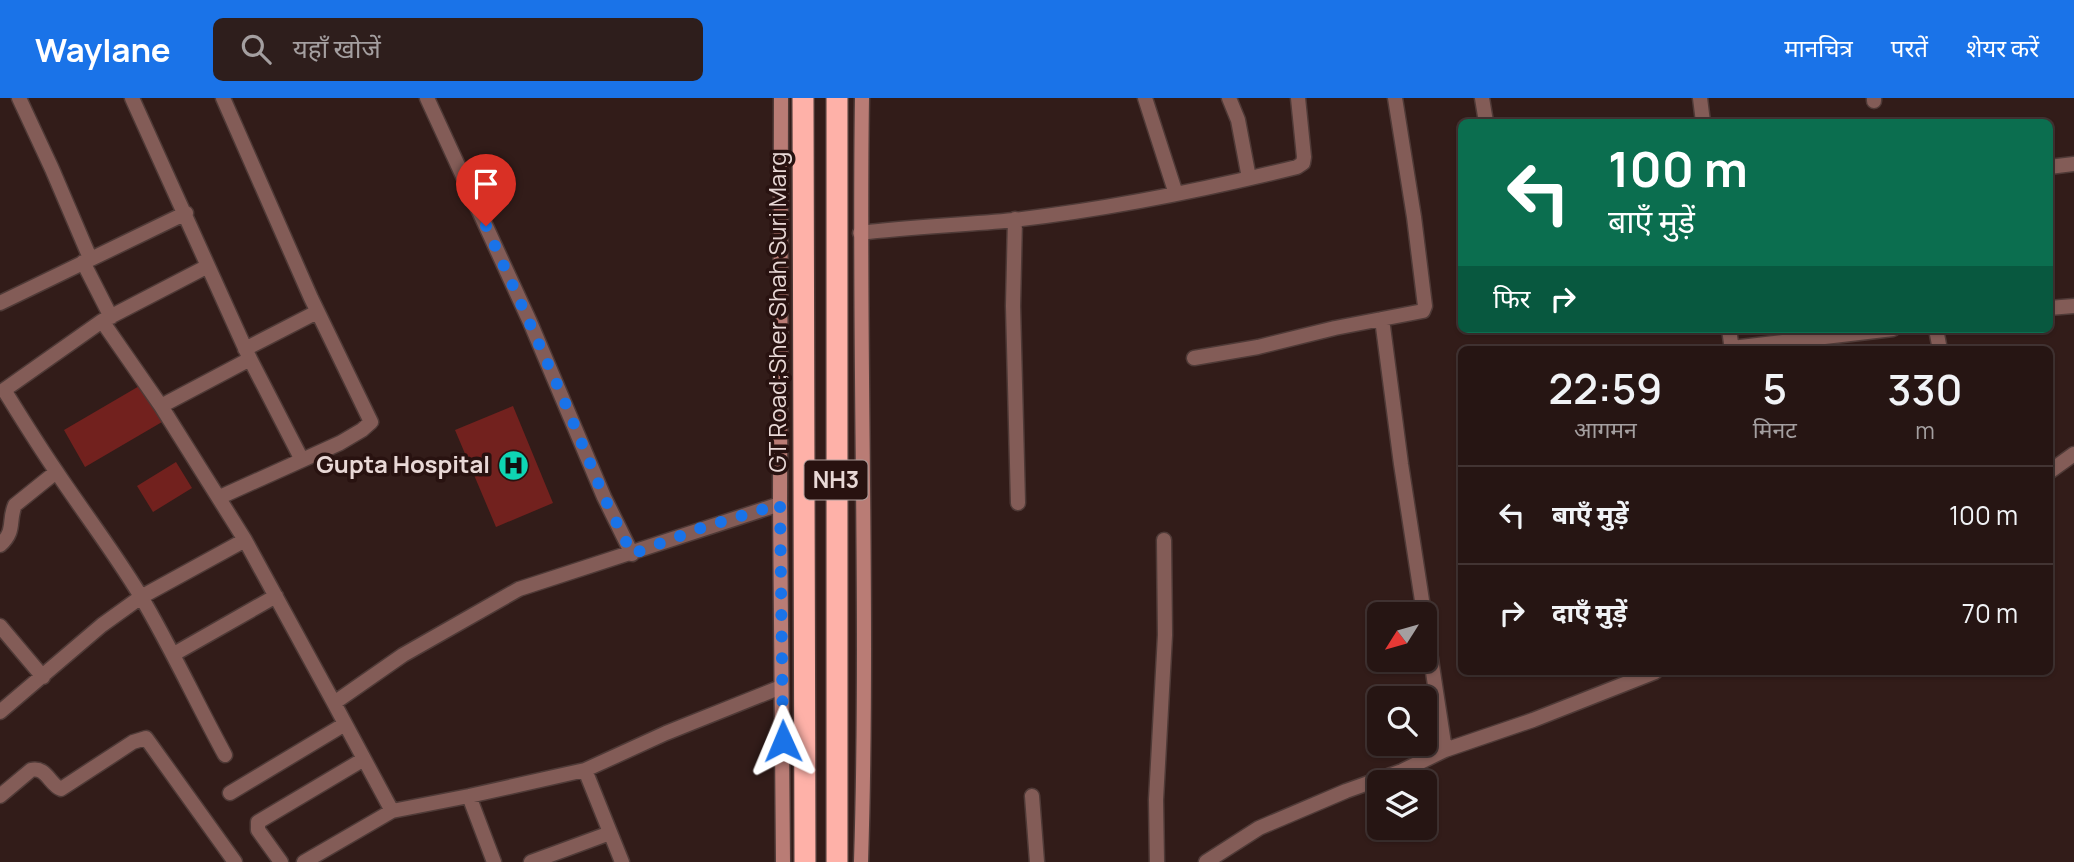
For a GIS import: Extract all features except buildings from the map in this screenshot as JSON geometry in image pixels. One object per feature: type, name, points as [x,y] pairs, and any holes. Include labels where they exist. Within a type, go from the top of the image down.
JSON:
[{"type":"highway","name":"GT Road;Sher Shah Suri Marg","points":[[803,98],[807,679],[805,862]]},
{"type":"highway","name":"NH3","points":[[837,98],[837,862]]},
{"type":"main road","points":[[781,98],[783,862]]},
{"type":"main road","points":[[860,862],[864,767],[860,233],[862,98]]},
{"type":"street","points":[[19,98],[52,169],[106,319],[245,540],[392,811]]},
{"type":"street","points":[[133,98],[247,354],[302,460]]},
{"type":"street","points":[[220,498],[340,443],[371,422],[317,312],[223,98]]},
{"type":"street","points":[[427,98],[530,322],[604,497],[632,554]]},
{"type":"street","points":[[1145,98],[1176,194]]},
{"type":"street","points":[[1229,98],[1238,120],[1249,178]]},
{"type":"street","points":[[860,233],[1015,219],[1176,194],[1303,163],[1298,98]]},
{"type":"street","points":[[1194,358],[1421,313],[1425,306],[1395,98]]},
{"type":"street","points":[[1482,98],[1486,119]]},
{"type":"street","points":[[1700,98],[1703,119]]},
{"type":"street","points":[[2053,167],[2074,164]]},
{"type":"street","points":[[0,303],[186,214]]},
{"type":"street","points":[[1015,219],[1013,306],[1018,503]]},
{"type":"street","points":[[208,266],[106,319],[2,388],[141,597],[174,653],[199,708],[225,755]]},
{"type":"street","points":[[2053,309],[2074,306]]},
{"type":"street","points":[[161,406],[317,312]]},
{"type":"street","points":[[1382,319],[1401,464],[1446,750]]},
{"type":"street","points":[[1756,346],[1861,333]]},
{"type":"street","points":[[2053,469],[2074,454]]},
{"type":"street","points":[[0,545],[11,531],[15,505],[57,472]]},
{"type":"street","points":[[334,703],[403,655],[519,589],[780,504]]},
{"type":"street","points":[[0,712],[102,625],[141,597],[245,540]]},
{"type":"street","points":[[1157,862],[1156,800],[1165,635],[1164,540]]},
{"type":"street","points":[[174,653],[275,596]]},
{"type":"street","points":[[0,626],[43,677]]},
{"type":"street","points":[[1206,862],[1259,828],[1346,791],[1402,771],[1446,750],[1533,720],[1629,677]]},
{"type":"street","points":[[304,862],[392,811],[585,770],[666,733],[781,687]]},
{"type":"street","points":[[230,793],[345,724]]},
{"type":"street","points":[[0,796],[34,769],[40,769],[61,789],[133,742],[146,738],[235,862]]},
{"type":"street","points":[[281,862],[258,830],[258,822],[363,758]]},
{"type":"street","points":[[585,770],[622,862]]},
{"type":"street","points":[[469,796],[495,862]]},
{"type":"street","points":[[1032,796],[1037,862]]},
{"type":"street","points":[[531,862],[610,833]]},
{"type":"place","name":"Gupta Hospital","points":[[513,465]]},
{"type":"route","points":[[486,226],[604,497],[632,554],[701,528],[780,504],[783,741]]}]
